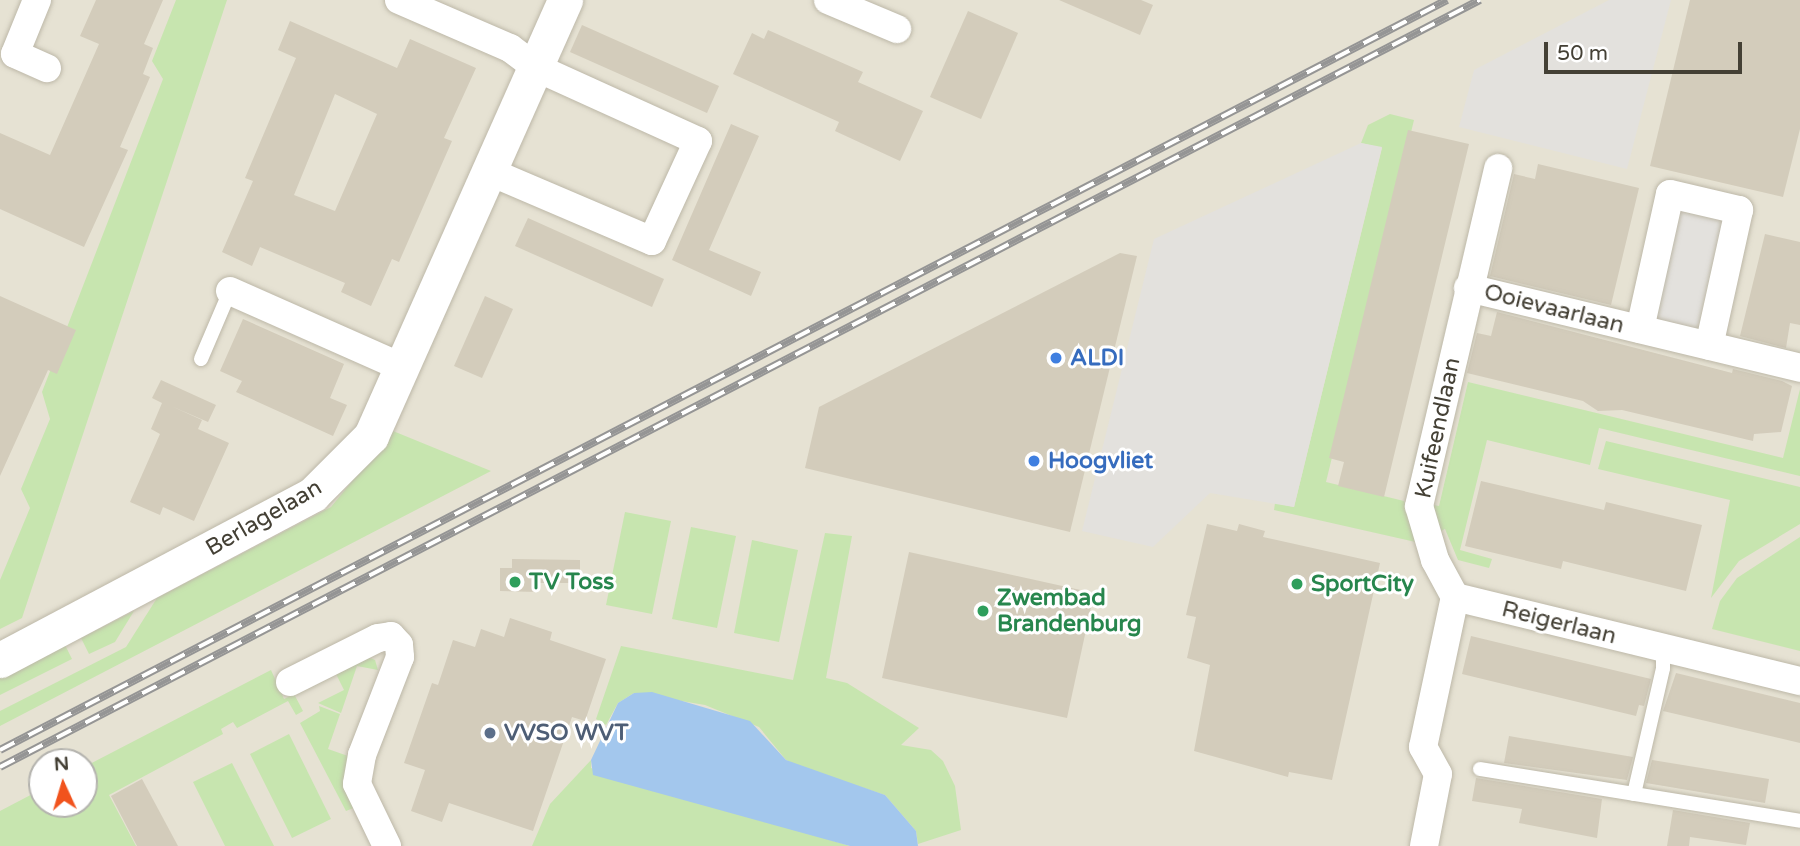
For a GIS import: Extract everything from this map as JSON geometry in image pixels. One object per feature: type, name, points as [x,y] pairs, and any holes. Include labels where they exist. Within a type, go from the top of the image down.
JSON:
[{"type":"street","points":[[37,0],[15,54],[47,68]]},
{"type":"street","points":[[399,0],[510,48],[535,67],[698,141],[652,241],[490,172]]},
{"type":"street","name":"Berlagelaan","points":[[0,660],[313,494],[371,436],[404,368],[565,0]]},
{"type":"street","points":[[828,0],[897,29]]},
{"type":"street","name":"Kuifeendlaan","points":[[1455,597],[1436,560],[1419,506],[1498,168]]},
{"type":"street","name":"Ooievaarlaan","points":[[1640,329],[1670,194],[1740,210],[1709,346]]},
{"type":"street","name":"Ooievaarlaan","points":[[1468,288],[1800,368]]},
{"type":"street","points":[[230,292],[404,368]]},
{"type":"street","points":[[1424,846],[1438,774],[1423,747],[1455,597]]},
{"type":"street","name":"Reigerlaan","points":[[1455,597],[1800,681]]},
{"type":"street","points":[[290,682],[378,638],[391,636],[399,645],[400,657],[362,755],[358,784],[387,846]]},
{"type":"lane","points":[[201,359],[230,292]]},
{"type":"lane","points":[[1634,794],[1663,668],[1663,649]]},
{"type":"lane","points":[[1480,769],[1800,821]]},
{"type":"shaded area","points":[[0,0],[1800,0],[1800,846],[0,846]]},
{"type":"shaded area","points":[[1609,0],[1671,0],[1627,169],[1459,127],[1474,70]]},
{"type":"shaded area","points":[[1361,143],[1382,147],[1294,507],[1210,493],[1153,547],[1082,531],[1154,239]]},
{"type":"shaded area","points":[[1678,208],[1724,219],[1697,331],[1654,322]]},
{"type":"green space","points":[[176,0],[227,0],[22,618],[0,629],[0,580],[30,508],[21,489],[50,419],[42,392],[163,79],[152,61]]},
{"type":"green space","points":[[1390,114],[1414,120],[1326,482],[1404,501],[1420,543],[1274,510],[1275,503],[1294,507],[1382,148],[1361,143],[1368,125]]},
{"type":"green space","points":[[1468,382],[1783,458],[1800,389],[1800,476],[1599,428],[1590,465],[1487,440],[1460,550],[1492,559],[1489,568],[1458,560],[1445,529],[1437,533],[1428,504],[1439,506]]},
{"type":"green space","points":[[393,431],[491,471],[0,726],[0,711],[126,647],[157,598],[331,507]]},
{"type":"green space","points":[[1606,441],[1800,487],[1800,524],[1739,561],[1711,598],[1730,500],[1598,469]]},
{"type":"green space","points":[[625,512],[671,521],[652,614],[606,605]]},
{"type":"green space","points":[[691,527],[736,536],[717,628],[672,619]]},
{"type":"green space","points":[[825,533],[852,536],[826,678],[847,683],[919,728],[901,745],[931,750],[943,761],[955,786],[961,830],[918,844],[916,831],[885,795],[786,760],[759,727],[705,705],[634,693],[618,703],[606,725],[596,719],[621,646],[793,680]]},
{"type":"green space","points":[[1800,537],[1800,651],[1712,629],[1720,601],[1737,578]]},
{"type":"green space","points":[[752,540],[798,550],[779,642],[734,633]]},
{"type":"green space","points":[[134,611],[115,642],[89,654],[81,638]]},
{"type":"green space","points":[[65,645],[72,659],[0,695],[0,677]]},
{"type":"green space","points":[[368,657],[375,660],[378,670],[357,666],[341,713],[318,703],[344,690],[336,674]]},
{"type":"green space","points":[[271,670],[284,699],[294,694],[303,711],[296,715],[288,701],[237,728],[233,722],[221,729],[223,734],[109,795],[136,846],[0,846],[0,811],[28,796],[28,818],[98,818],[98,760]]},
{"type":"green space","points":[[319,706],[340,714],[328,749],[348,756],[356,807],[346,811],[300,723],[320,711]]},
{"type":"green space","points":[[289,734],[331,819],[292,838],[250,754]]},
{"type":"green space","points":[[591,760],[591,768],[850,846],[532,846],[550,804]]},
{"type":"green space","points":[[232,763],[274,846],[225,846],[193,782]]},
{"type":"water","points":[[652,692],[750,721],[786,760],[885,795],[916,831],[918,846],[850,846],[593,775],[591,760],[618,703],[634,693]]},
{"type":"building","points":[[96,0],[163,0],[144,44],[153,48],[143,74],[150,77],[120,147],[128,150],[84,247],[0,209],[0,133],[50,155],[99,44],[80,36]]},
{"type":"building","points":[[1059,0],[1141,0],[1153,5],[1140,35]]},
{"type":"building","points":[[1690,0],[1800,0],[1800,129],[1783,197],[1650,166]]},
{"type":"building","points":[[968,11],[1018,33],[981,119],[930,97]]},
{"type":"building","points":[[290,21],[397,68],[410,39],[476,68],[444,138],[452,141],[399,262],[392,259],[371,306],[341,292],[345,283],[260,247],[252,266],[222,252],[253,181],[245,178],[296,58],[278,50]],"holes":[[[335,94],[377,114],[335,211],[294,195]]]},
{"type":"building","points":[[582,25],[719,86],[707,113],[570,52]]},
{"type":"building","points":[[768,30],[863,72],[858,82],[923,111],[900,161],[835,131],[839,122],[733,74],[752,33],[764,39]]},
{"type":"building","points":[[731,124],[759,136],[709,250],[761,272],[751,296],[672,260]]},
{"type":"building","points":[[1408,130],[1469,144],[1384,497],[1338,486],[1344,462],[1329,458]]},
{"type":"building","points":[[1538,164],[1639,188],[1611,305],[1490,276],[1514,174],[1535,179]]},
{"type":"building","points":[[528,218],[664,279],[652,307],[515,246]]},
{"type":"building","points":[[1765,234],[1800,242],[1800,325],[1790,323],[1786,348],[1740,336]]},
{"type":"building","points":[[1120,253],[1137,256],[1070,532],[805,468],[819,407]]},
{"type":"building","points":[[0,296],[76,330],[57,374],[48,370],[0,476]]},
{"type":"building","points":[[485,296],[513,309],[482,378],[454,366]]},
{"type":"building","points":[[1497,312],[1732,373],[1733,369],[1782,381],[1792,386],[1781,432],[1754,434],[1753,441],[1622,410],[1598,411],[1583,401],[1467,373],[1477,333],[1491,336]]},
{"type":"building","points":[[243,319],[344,364],[330,398],[347,405],[333,436],[236,392],[242,381],[220,371]]},
{"type":"building","points":[[161,380],[216,405],[208,422],[171,406],[202,420],[198,429],[229,443],[194,521],[163,507],[160,515],[130,502],[160,434],[151,429],[162,403],[152,398]]},
{"type":"building","points":[[1481,481],[1604,510],[1606,502],[1702,525],[1686,591],[1563,561],[1561,569],[1465,546]]},
{"type":"building","points":[[1207,524],[1237,531],[1239,524],[1265,531],[1263,537],[1380,563],[1332,780],[1289,772],[1288,777],[1194,751],[1210,665],[1187,658],[1196,617],[1186,615]]},
{"type":"building","points":[[909,552],[1094,593],[1067,718],[882,678]]},
{"type":"building","points":[[512,559],[580,560],[580,583],[537,583],[537,592],[500,591],[500,568],[512,568]]},
{"type":"building","name":"VVSO WVT","points":[[510,618],[552,632],[550,640],[606,659],[585,721],[572,717],[533,831],[449,803],[442,822],[411,811],[425,770],[404,763],[432,683],[438,685],[453,640],[475,647],[481,629],[504,637]]},
{"type":"building","points":[[1471,636],[1651,679],[1644,706],[1639,705],[1636,716],[1462,674]]},
{"type":"building","points":[[1676,673],[1800,703],[1800,743],[1663,711]]},
{"type":"building","points":[[1509,736],[1633,757],[1627,780],[1504,763]]},
{"type":"building","points":[[1652,760],[1769,779],[1765,803],[1646,783]]},
{"type":"building","points":[[1476,778],[1602,799],[1597,838],[1519,823],[1522,809],[1472,801]]},
{"type":"building","points":[[142,779],[178,846],[137,846],[111,796]]},
{"type":"building","points":[[1673,810],[1750,823],[1746,845],[1690,837],[1689,846],[1667,846]]},
{"type":"railway","points":[[0,750],[1447,0]]},
{"type":"railway","points":[[0,767],[1480,0]]},
{"type":"place","name":"ALDI","points":[[1056,358]]},
{"type":"place","name":"Hoogvliet","points":[[1034,461]]},
{"type":"place","name":"TV Toss","points":[[515,582]]},
{"type":"place","name":"SportCity","points":[[1297,584]]},
{"type":"place","name":"Zwembad Brandenburg","points":[[983,611]]},
{"type":"place","name":"VVSO WVT","points":[[490,733]]}]
